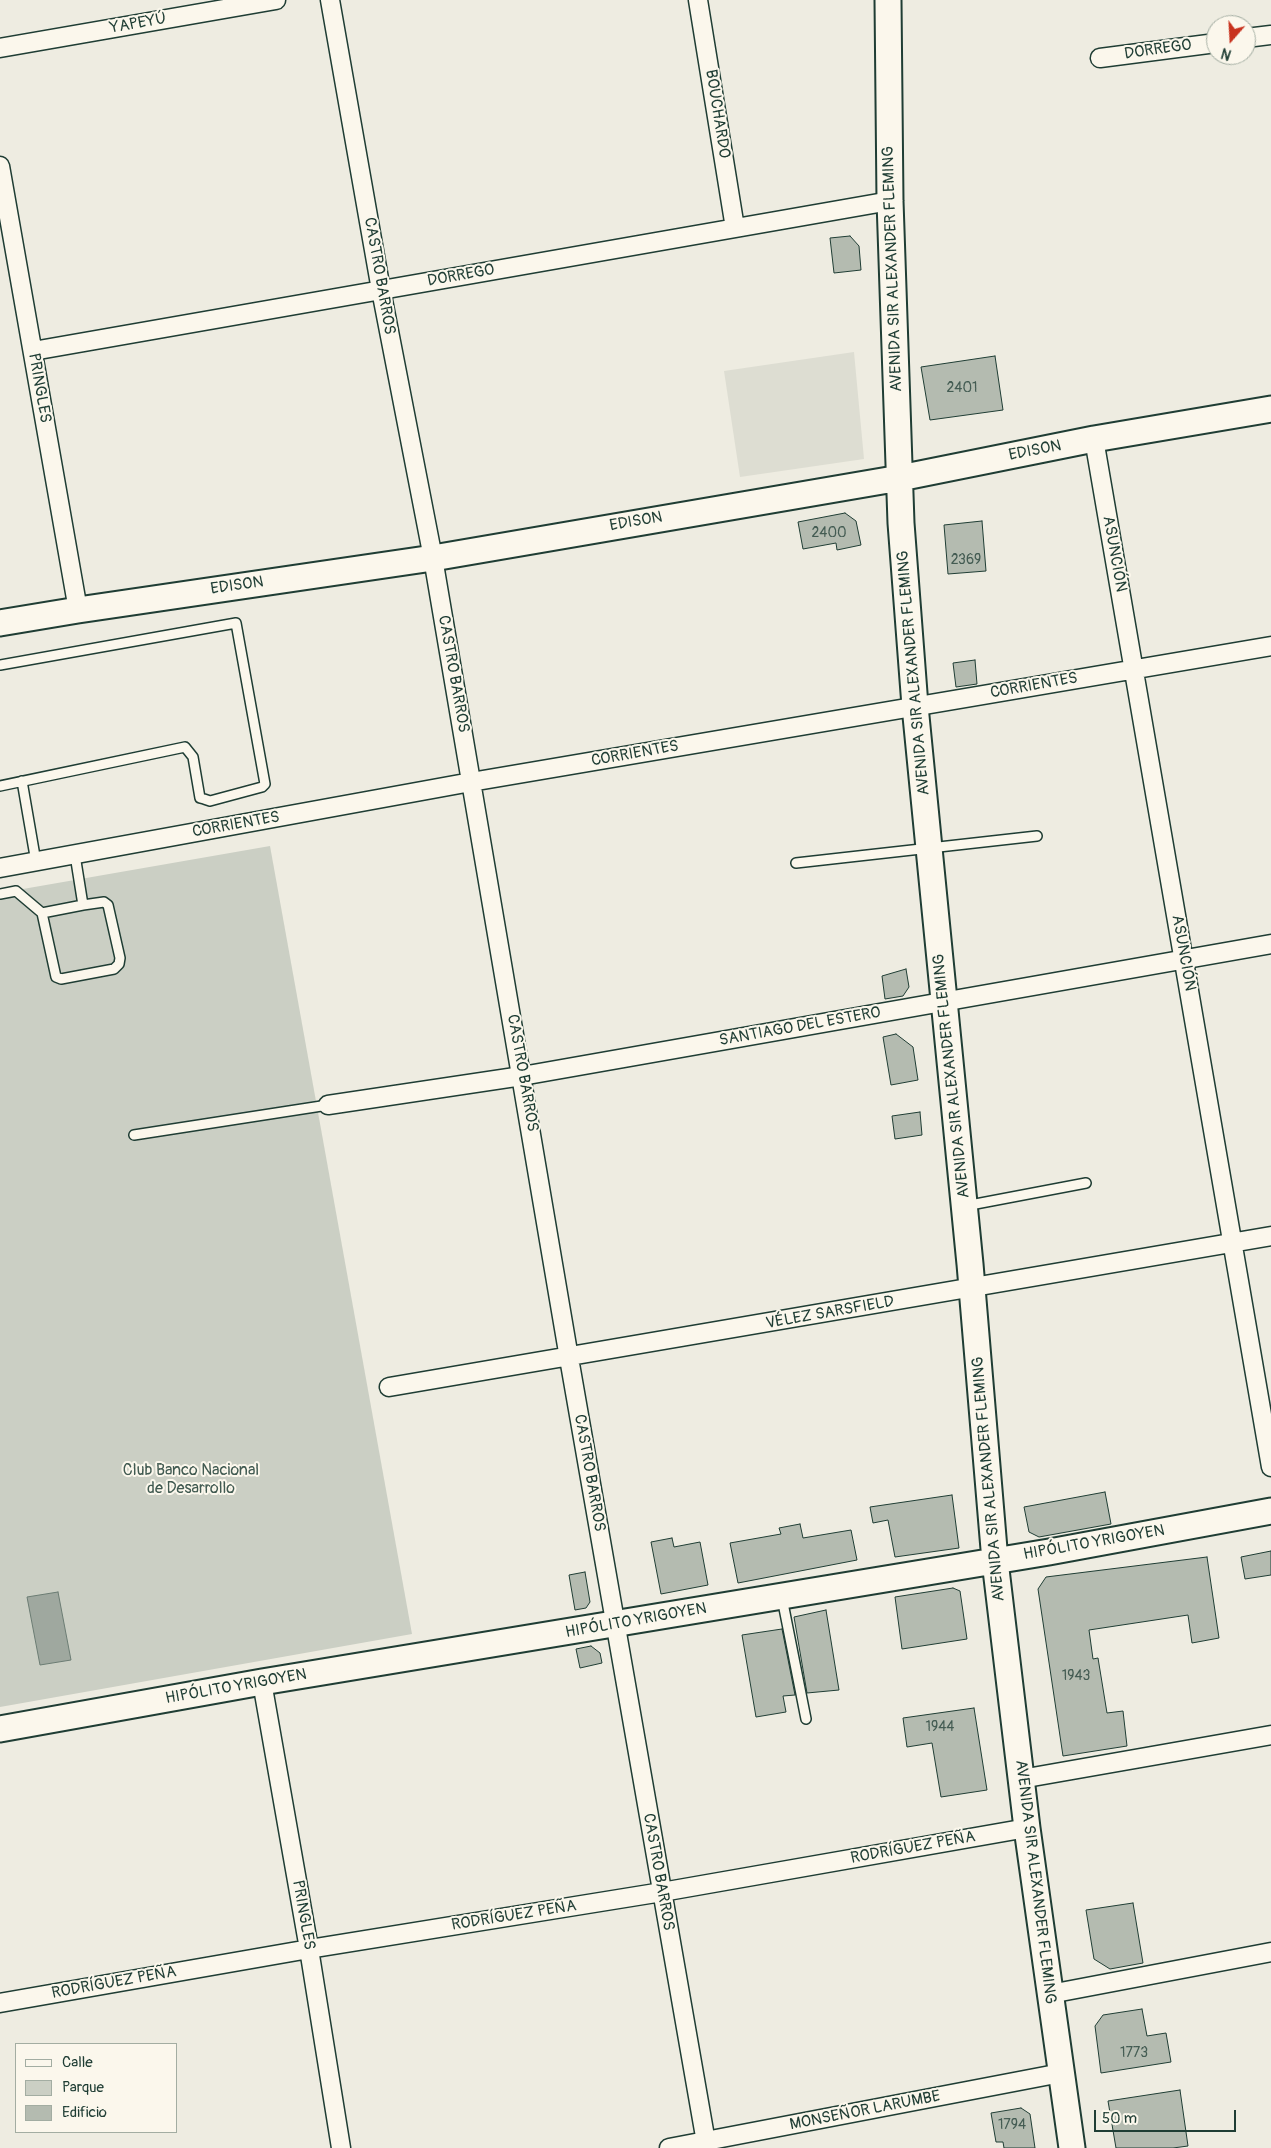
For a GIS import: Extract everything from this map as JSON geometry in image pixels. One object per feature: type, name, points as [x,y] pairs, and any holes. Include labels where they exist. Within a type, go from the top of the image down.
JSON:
[{"type":"street","name":"YAPEYÚ","points":[[0,48],[276,0]]},
{"type":"street","name":"CASTRO BARROS","points":[[330,0],[381,290],[433,558],[569,1358],[706,2145]]},
{"type":"street","name":"BOUCHARDO","points":[[698,0],[735,228]]},
{"type":"street","name":"AVENIDA SIR ALEXANDER FLEMING","points":[[888,0],[890,201],[901,523],[915,706],[965,1206],[995,1561],[1027,1828],[1072,2148]]},
{"type":"street","points":[[1256,37],[1271,35]]},
{"type":"street","name":"DORREGO","points":[[1100,58],[1206,43]]},
{"type":"street","name":"PRINGLES","points":[[0,166],[78,610]]},
{"type":"street","name":"DORREGO","points":[[33,351],[890,201]]},
{"type":"street","name":"EDISON","points":[[0,623],[433,558],[900,478],[1094,439],[1271,409]]},
{"type":"street","name":"ASUNCIÓN","points":[[1094,439],[1271,1467]]},
{"type":"street","name":"CORRIENTES","points":[[0,868],[471,782],[1271,646]]},
{"type":"street","name":"SANTIAGO DEL ESTERO","points":[[328,1106],[522,1076],[1271,944]]},
{"type":"street","name":"VÉLEZ SARSFIELD","points":[[389,1387],[569,1358],[1271,1236]]},
{"type":"street","name":"HIPÓLITO YRIGOYEN","points":[[0,1729],[262,1682],[995,1561],[1271,1511]]},
{"type":"street","name":"PRINGLES","points":[[262,1682],[309,1949],[341,2148]]},
{"type":"street","points":[[1021,1779],[1271,1735]]},
{"type":"street","name":"RODRÍGUEZ PEÑA","points":[[0,2003],[309,1949],[662,1892],[1027,1828]]},
{"type":"street","points":[[1050,1994],[1271,1952]]},
{"type":"street","name":"MONSEÑOR LARUMBE","points":[[669,2148],[706,2145],[1061,2073]]},
{"type":"lane","points":[[0,665],[236,623],[265,784],[262,787],[210,802],[204,800],[200,798],[193,757],[185,747],[0,786]]},
{"type":"lane","points":[[22,782],[36,862]]},
{"type":"lane","points":[[796,864],[1037,836]]},
{"type":"lane","points":[[75,855],[83,905]]},
{"type":"lane","points":[[0,894],[16,892],[42,913],[56,977],[61,979],[114,969],[119,964],[120,958],[108,905],[104,902],[42,913]]},
{"type":"lane","points":[[134,1136],[328,1106]]},
{"type":"lane","points":[[965,1206],[1086,1183]]},
{"type":"lane","points":[[782,1596],[806,1720]]},
{"type":"shaded area","points":[[854,352],[864,459],[740,477],[724,371]]},
{"type":"shaded area","points":[[58,1592],[71,1660],[40,1665],[27,1597]]},
{"type":"green space","name":"Club Banco Nacional de Desarrollo","points":[[270,846],[412,1634],[0,1707],[0,893]]},
{"type":"building","points":[[850,236],[859,246],[861,270],[834,273],[830,238]]},
{"type":"building","points":[[995,356],[1003,410],[930,420],[921,367]]},
{"type":"building","points":[[845,513],[856,521],[861,545],[837,550],[836,543],[803,549],[798,522]]},
{"type":"building","points":[[982,521],[986,571],[948,574],[944,525]]},
{"type":"building","points":[[975,660],[977,684],[956,687],[953,663]]},
{"type":"building","points":[[906,969],[909,987],[903,996],[885,999],[882,976]]},
{"type":"building","points":[[896,1034],[913,1047],[918,1080],[891,1085],[883,1037]]},
{"type":"building","points":[[920,1112],[922,1135],[895,1139],[892,1116]]},
{"type":"building","points":[[1105,1492],[1111,1524],[1039,1537],[1029,1532],[1024,1507]]},
{"type":"building","points":[[952,1495],[959,1548],[895,1557],[888,1520],[873,1523],[870,1507]]},
{"type":"building","points":[[800,1524],[803,1538],[851,1530],[857,1560],[738,1583],[730,1543],[781,1534],[779,1528]]},
{"type":"building","points":[[672,1538],[674,1547],[700,1542],[708,1585],[661,1594],[651,1542]]},
{"type":"building","points":[[1271,1551],[1271,1575],[1245,1579],[1241,1557]]},
{"type":"building","points":[[1207,1557],[1219,1638],[1192,1643],[1188,1615],[1089,1630],[1093,1659],[1098,1658],[1107,1713],[1123,1711],[1127,1746],[1063,1756],[1038,1589],[1046,1577]]},
{"type":"building","points":[[585,1572],[590,1602],[586,1608],[575,1610],[569,1575]]},
{"type":"building","points":[[953,1588],[960,1591],[967,1639],[902,1649],[895,1597]]},
{"type":"building","points":[[826,1610],[839,1690],[807,1693],[794,1617]]},
{"type":"building","points":[[782,1629],[795,1695],[783,1696],[786,1712],[756,1717],[742,1635]]},
{"type":"building","points":[[591,1646],[600,1653],[602,1663],[580,1668],[576,1649]]},
{"type":"building","points":[[974,1708],[987,1790],[941,1797],[932,1743],[907,1747],[903,1718]]},
{"type":"building","points":[[1133,1903],[1143,1963],[1110,1969],[1094,1959],[1086,1910]]},
{"type":"building","points":[[1142,2009],[1147,2036],[1166,2033],[1171,2062],[1101,2073],[1095,2026],[1103,2015]]},
{"type":"building","points":[[1180,2090],[1188,2146],[1173,2148],[1116,2148],[1108,2101]]},
{"type":"building","points":[[1021,2108],[1030,2114],[1035,2148],[1004,2148],[1003,2142],[996,2142],[991,2113]]}]
